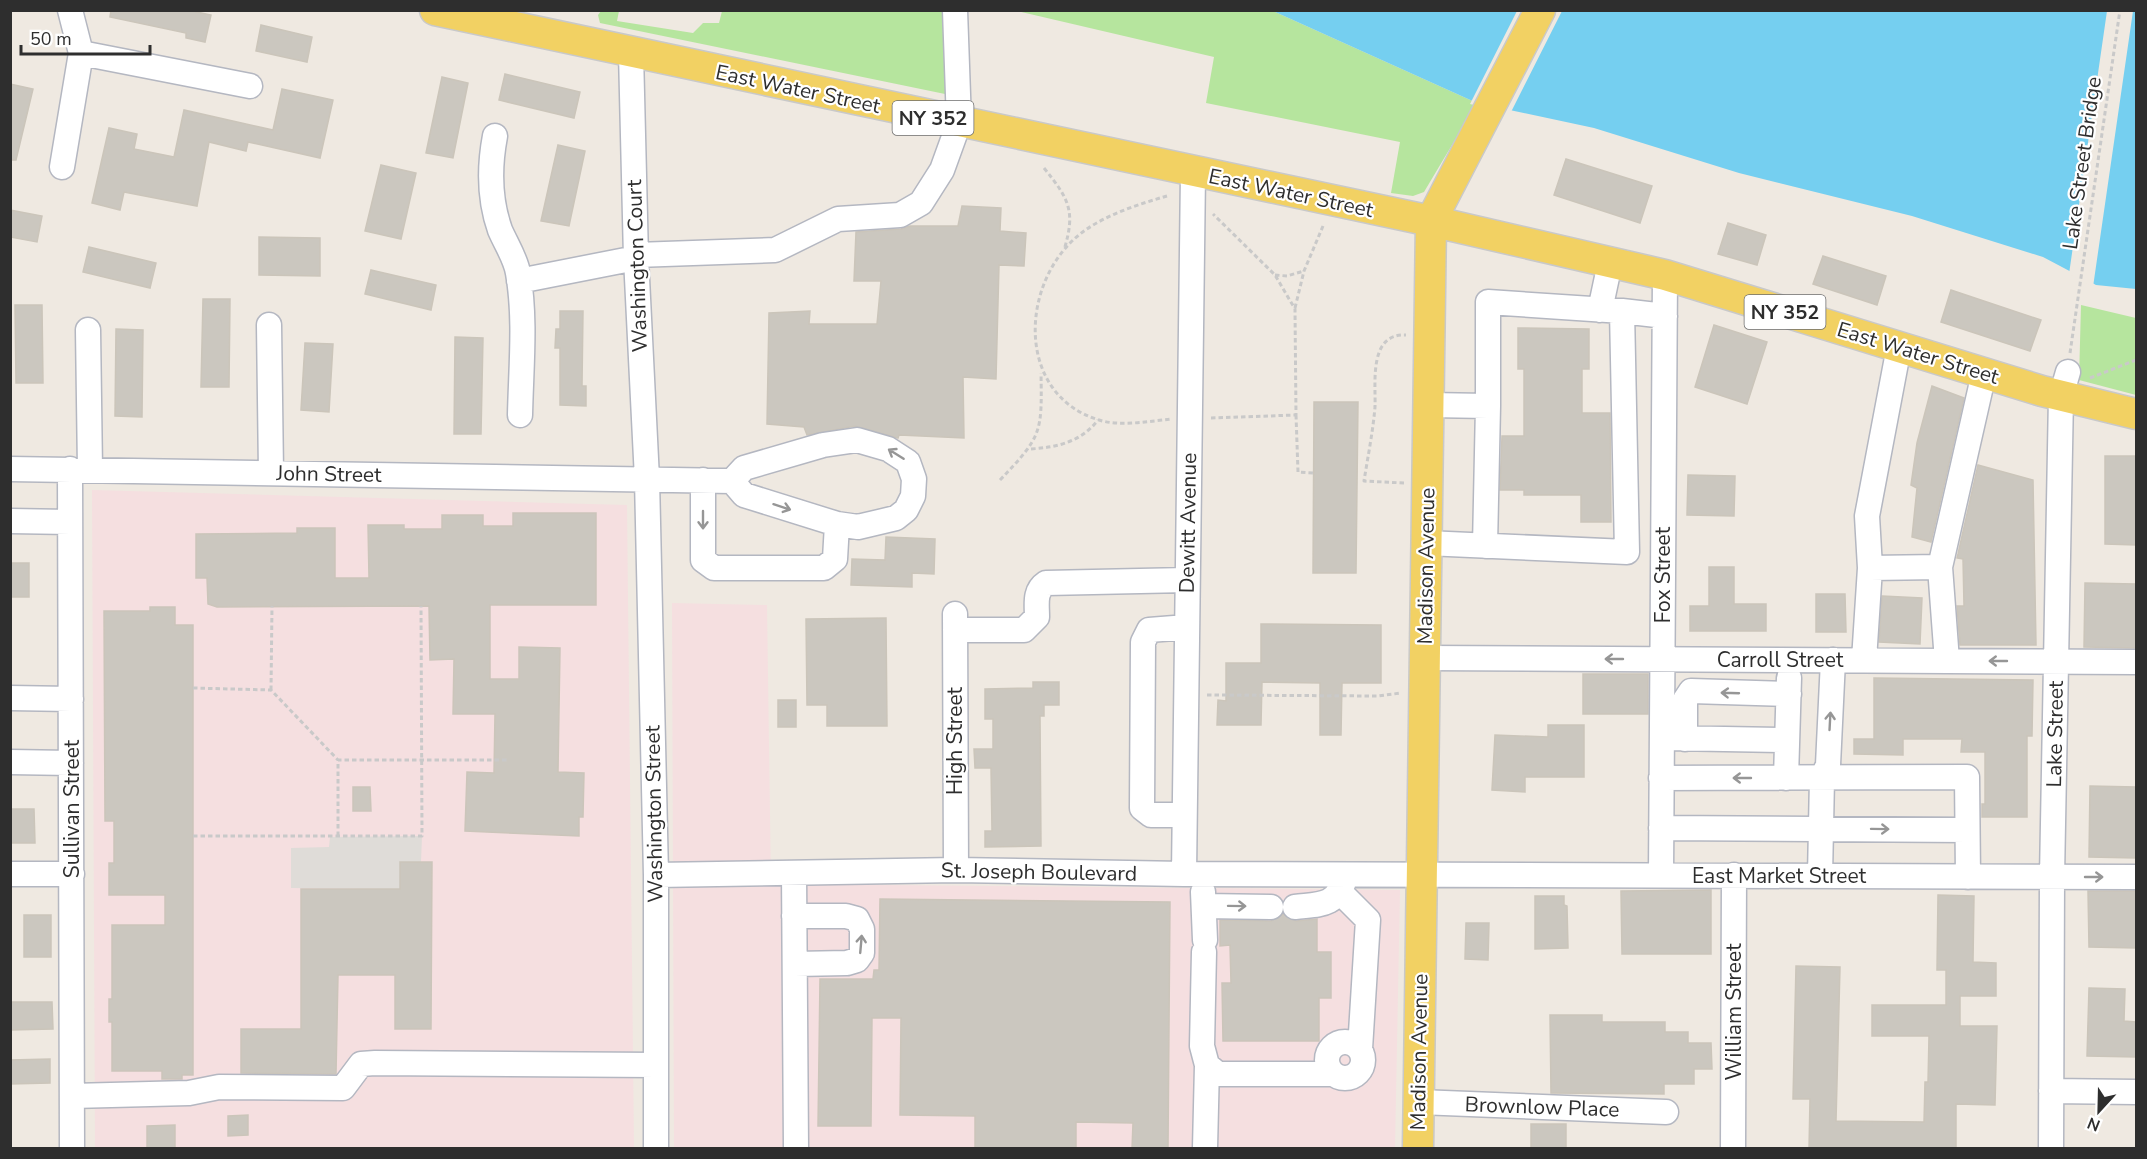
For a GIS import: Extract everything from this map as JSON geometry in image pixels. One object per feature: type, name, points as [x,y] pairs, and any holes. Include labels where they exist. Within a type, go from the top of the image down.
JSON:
[{"type":"main road","name":"East Water Street","points":[[435,10],[959,123],[1431,221],[1665,275],[1984,373],[2064,384],[2136,414]]},
{"type":"main road","name":"Madison Avenue","points":[[1418,1149],[1431,221],[1540,10]]},
{"type":"street","points":[[62,167],[81,53],[70,10]]},
{"type":"street","points":[[519,281],[636,257],[775,250],[838,219],[900,215],[921,203],[942,170],[959,123],[955,10]]},
{"type":"street","points":[[81,53],[250,86]]},
{"type":"street","name":"Washington Court","points":[[631,53],[636,257],[647,479]]},
{"type":"street","points":[[495,136],[490,161],[492,201],[499,228],[517,268],[522,300],[520,415]]},
{"type":"street","name":"Dewitt Avenue","points":[[1193,172],[1184,815],[1193,874],[1204,906],[1202,1046],[1207,1065],[1205,1149]]},
{"type":"street","points":[[1426,543],[1627,552],[1625,443],[1611,311],[1610,263]]},
{"type":"street","name":"Fox Street","points":[[1661,875],[1661,778],[1673,738],[1662,659],[1665,275]]},
{"type":"street","points":[[1485,546],[1488,302],[1665,316]]},
{"type":"street","points":[[269,325],[271,472]]},
{"type":"street","name":"Sullivan Street","points":[[72,1149],[70,522],[80,469],[88,330]]},
{"type":"street","points":[[1864,660],[1870,568],[1867,516],[1899,347]]},
{"type":"street","points":[[1947,661],[1940,567],[1984,373]]},
{"type":"street","name":"Lake Street","points":[[2051,1149],[2052,877],[2064,384]]},
{"type":"street","points":[[1429,405],[1488,406]]},
{"type":"street","points":[[857,440],[888,449],[908,462],[914,479],[913,496],[906,510],[896,518],[858,527],[837,524],[744,495],[732,481],[744,468],[823,445],[857,440]]},
{"type":"street","points":[[1625,443],[1664,444]]},
{"type":"street","name":"John Street","points":[[10,469],[732,481]]},
{"type":"street","name":"Washington Street","points":[[647,479],[656,876],[656,1149]]},
{"type":"street","points":[[703,480],[703,560],[714,568],[824,568],[835,559],[837,524]]},
{"type":"street","points":[[10,521],[70,522]]},
{"type":"street","points":[[1870,568],[1940,567]]},
{"type":"street","name":"High Street","points":[[956,870],[955,621],[1024,630],[1037,617],[1037,594],[1046,582],[1187,580]]},
{"type":"street","points":[[1184,815],[1150,815],[1142,807],[1143,654],[1144,636],[1149,630],[1186,627]]},
{"type":"street","name":"Carroll Street","points":[[1424,658],[2136,662]]},
{"type":"street","points":[[1786,778],[1790,660]]},
{"type":"street","points":[[1820,876],[1822,778],[1828,765],[1833,660]]},
{"type":"street","points":[[1787,740],[1673,738],[1685,700],[1691,691],[1789,694]]},
{"type":"street","points":[[10,698],[71,699]]},
{"type":"street","points":[[10,762],[71,763]]},
{"type":"street","points":[[1661,778],[1967,777],[1968,877]]},
{"type":"street","points":[[1661,828],[1967,830]]},
{"type":"street","name":"St. Joseph Boulevard","points":[[656,876],[956,870],[1193,874],[1343,883],[1421,874]]},
{"type":"street","points":[[794,873],[796,1149]]},
{"type":"street","points":[[10,874],[72,874]]},
{"type":"street","name":"East Market Street","points":[[1421,874],[2136,877]]},
{"type":"street","name":"William Street","points":[[1733,1149],[1734,875]]},
{"type":"street","points":[[1204,906],[1283,907],[1329,903],[1343,883],[1368,920],[1360,1049],[1364,1060],[1356,1076],[1344,1079],[1333,1074],[1218,1074],[1207,1065]]},
{"type":"street","points":[[794,916],[846,916],[857,919],[862,929],[862,953],[857,960],[847,963],[795,964]]},
{"type":"street","points":[[72,1096],[189,1093],[219,1087],[343,1088],[361,1064],[656,1065]]},
{"type":"street","points":[[2051,1091],[2136,1092]]},
{"type":"street","name":"Brownlow Place","points":[[1419,1102],[1666,1112]]},
{"type":"path","name":"Lake Street Bridge","points":[[2064,384],[2120,10]]},
{"type":"path","points":[[1044,168],[1058,185],[1070,210],[1071,227],[1064,252]]},
{"type":"path","points":[[1000,480],[1030,449],[1041,421],[1041,371],[1035,340],[1037,304],[1049,276],[1064,252],[1083,232],[1140,203],[1167,196]]},
{"type":"path","points":[[1212,213],[1275,275],[1295,309]]},
{"type":"path","points":[[1313,473],[1298,472],[1295,309],[1304,272],[1323,226]]},
{"type":"path","points":[[1275,275],[1304,272]]},
{"type":"path","points":[[1405,483],[1364,481],[1375,405],[1373,373],[1376,358],[1392,339],[1407,335]]},
{"type":"path","points":[[2064,384],[2091,378],[2136,360]]},
{"type":"path","points":[[1041,371],[1053,390],[1075,410],[1098,420],[1112,423],[1173,419]]},
{"type":"path","points":[[1209,419],[1296,415]]},
{"type":"path","points":[[1030,449],[1054,448],[1077,439],[1089,432],[1098,420]]},
{"type":"path","points":[[272,606],[271,690],[338,760],[338,836]]},
{"type":"path","points":[[193,836],[422,836],[421,606]]},
{"type":"path","points":[[193,688],[271,690]]},
{"type":"path","points":[[1205,695],[1378,696],[1402,693]]},
{"type":"path","points":[[338,760],[509,760]]},
{"type":"shaded area","points":[[92,490],[627,505],[634,1148],[95,1148]]},
{"type":"shaded area","points":[[672,603],[767,605],[771,884],[1400,890],[1395,1148],[674,1148]]},
{"type":"shaded area","points":[[422,836],[421,862],[400,862],[400,889],[291,888],[291,848],[329,847],[330,837]]},
{"type":"green space","points":[[601,11],[619,11],[617,21],[693,33],[703,23],[719,23],[722,11],[946,11],[947,83],[945,94],[600,23],[598,15]]},
{"type":"green space","points":[[1017,11],[1273,11],[1477,103],[1424,192],[1413,196],[1391,193],[1400,142],[1206,103],[1214,57]]},
{"type":"green space","points":[[2081,305],[2136,318],[2136,395],[2079,380]]},
{"type":"water","points":[[1273,11],[2136,11],[2136,289],[2096,285],[2043,257],[1912,216],[1739,173],[1594,128],[1477,103]]},
{"type":"pier","points":[[1517,11],[1562,11],[1510,114],[1470,104]]},
{"type":"pier","points":[[2107,11],[2133,11],[2093,287],[2069,274]]},
{"type":"building","points":[[111,10],[188,10],[211,15],[205,42],[186,38],[186,33],[110,17]]},
{"type":"building","points":[[261,25],[312,37],[307,62],[256,51]]},
{"type":"building","points":[[505,74],[580,92],[574,118],[499,100]]},
{"type":"building","points":[[442,77],[468,83],[453,158],[426,153]]},
{"type":"building","points":[[10,84],[33,89],[16,160],[10,160]]},
{"type":"building","points":[[282,89],[333,100],[320,158],[248,142],[246,151],[209,142],[197,206],[124,192],[120,210],[92,203],[109,128],[137,134],[134,149],[174,157],[184,110],[273,130]]},
{"type":"building","points":[[558,145],[585,151],[569,226],[541,221]]},
{"type":"building","points":[[1566,159],[1652,186],[1640,223],[1554,195]]},
{"type":"building","points":[[381,165],[416,173],[401,239],[365,231]]},
{"type":"building","points":[[962,206],[1001,208],[1000,231],[1026,233],[1024,266],[999,265],[996,379],[963,377],[964,438],[899,435],[898,438],[855,426],[807,435],[804,427],[767,424],[769,313],[810,311],[809,324],[877,324],[881,281],[854,281],[856,232],[901,229],[910,226],[958,226]]},
{"type":"building","points":[[10,210],[42,216],[37,242],[10,237]]},
{"type":"building","points":[[1728,223],[1766,235],[1757,265],[1718,254]]},
{"type":"building","points":[[259,237],[320,238],[320,276],[259,275]]},
{"type":"building","points":[[89,247],[156,263],[150,288],[83,272]]},
{"type":"building","points":[[1823,256],[1886,276],[1877,305],[1813,284]]},
{"type":"building","points":[[371,270],[436,285],[431,310],[365,294]]},
{"type":"building","points":[[1951,290],[2041,320],[2030,351],[1941,322]]},
{"type":"building","points":[[203,299],[230,299],[229,387],[201,387]]},
{"type":"building","points":[[15,305],[42,305],[43,383],[16,383]]},
{"type":"building","points":[[560,311],[583,311],[582,386],[586,386],[586,406],[560,405],[560,348],[555,348],[556,329],[560,329]]},
{"type":"building","points":[[1714,325],[1767,342],[1747,404],[1695,387]]},
{"type":"building","points":[[1518,328],[1589,329],[1589,369],[1582,369],[1582,413],[1610,413],[1611,522],[1581,522],[1581,495],[1524,495],[1524,490],[1500,490],[1502,436],[1524,436],[1524,369],[1518,369]]},
{"type":"building","points":[[116,329],[143,330],[142,417],[115,416]]},
{"type":"building","points":[[455,337],[483,338],[481,434],[454,434]]},
{"type":"building","points":[[305,343],[333,344],[329,412],[301,410]]},
{"type":"building","points":[[1932,386],[1964,398],[1931,542],[1912,537],[1917,488],[1911,485],[1917,443]]},
{"type":"building","points":[[1314,402],[1358,402],[1356,573],[1313,573]]},
{"type":"building","points":[[2105,456],[2136,456],[2136,545],[2105,544]]},
{"type":"building","points":[[1978,465],[2033,480],[2036,645],[1960,645],[1957,606],[1964,606],[1963,559],[1957,558]]},
{"type":"building","points":[[1688,475],[1735,476],[1734,516],[1687,515]]},
{"type":"building","points":[[513,513],[596,513],[596,605],[490,605],[490,679],[519,679],[519,647],[560,648],[558,772],[584,773],[583,817],[579,817],[579,836],[465,831],[467,772],[494,773],[495,714],[453,714],[454,659],[430,660],[429,606],[217,607],[208,604],[207,578],[196,578],[196,534],[297,533],[297,528],[335,528],[335,578],[369,578],[368,525],[404,525],[404,529],[442,529],[442,515],[483,515],[483,526],[513,526]]},
{"type":"building","points":[[886,537],[935,539],[934,574],[912,573],[912,587],[851,585],[852,559],[885,560]]},
{"type":"building","points":[[10,563],[29,563],[29,597],[10,597]]},
{"type":"building","points":[[1709,567],[1734,567],[1734,604],[1766,604],[1766,631],[1690,631],[1690,606],[1709,606]]},
{"type":"building","points":[[2085,583],[2136,584],[2136,648],[2084,647]]},
{"type":"building","points":[[1816,594],[1845,594],[1846,632],[1816,632]]},
{"type":"building","points":[[1882,596],[1922,598],[1920,644],[1879,642]]},
{"type":"building","points":[[150,607],[175,607],[175,625],[193,625],[193,1075],[182,1075],[182,1079],[162,1079],[162,1071],[112,1071],[112,1022],[109,1022],[109,999],[112,999],[112,925],[165,925],[165,895],[109,895],[109,863],[114,863],[114,821],[105,821],[104,611],[150,611]]},
{"type":"building","points":[[886,618],[887,726],[827,726],[827,705],[807,705],[806,619]]},
{"type":"building","points":[[1261,624],[1381,625],[1381,683],[1342,683],[1341,735],[1320,735],[1320,683],[1262,682],[1261,725],[1217,725],[1218,700],[1226,701],[1226,663],[1261,663]]},
{"type":"building","points":[[1583,674],[1648,674],[1648,714],[1583,714]]},
{"type":"building","points":[[1874,678],[2033,680],[2032,736],[2027,736],[2027,817],[1982,817],[1982,804],[1985,804],[1985,752],[1961,752],[1962,739],[1903,739],[1903,755],[1854,754],[1854,739],[1874,739]]},
{"type":"building","points":[[1033,682],[1059,682],[1059,705],[1044,705],[1044,716],[1040,716],[1041,846],[985,847],[985,831],[992,831],[991,768],[975,768],[974,749],[993,749],[993,719],[985,719],[985,689],[1033,688]]},
{"type":"building","points":[[778,700],[796,700],[796,727],[778,727]]},
{"type":"building","points":[[1548,725],[1584,725],[1584,777],[1525,777],[1525,792],[1492,790],[1495,735],[1548,737]]},
{"type":"building","points":[[2090,786],[2136,787],[2136,858],[2089,857]]},
{"type":"building","points":[[353,787],[370,787],[371,811],[353,811]]},
{"type":"building","points":[[10,809],[34,809],[35,843],[10,843]]},
{"type":"building","points":[[400,862],[432,862],[431,1029],[395,1029],[395,975],[338,975],[336,1074],[241,1073],[241,1029],[301,1029],[301,889],[400,889]]},
{"type":"building","points":[[1711,890],[1711,954],[1622,954],[1621,891]]},
{"type":"building","points":[[2088,891],[2136,891],[2136,948],[2089,947]]},
{"type":"building","points":[[1938,895],[1974,896],[1973,962],[1996,963],[1996,996],[1960,996],[1960,1026],[1997,1026],[1995,1105],[1956,1104],[1956,1149],[1809,1149],[1810,1099],[1793,1099],[1796,966],[1840,967],[1836,1121],[1924,1122],[1929,1036],[1872,1036],[1872,1005],[1946,1005],[1946,970],[1937,970]]},
{"type":"building","points":[[1535,896],[1564,896],[1564,905],[1567,906],[1568,948],[1535,949]]},
{"type":"building","points":[[880,899],[1170,902],[1168,1149],[1132,1149],[1133,1123],[1076,1122],[1076,1149],[975,1149],[975,1116],[900,1115],[901,1018],[872,1018],[871,1126],[818,1126],[820,979],[873,979],[874,970],[879,970]]},
{"type":"building","points":[[1283,914],[1296,921],[1317,919],[1317,952],[1331,952],[1331,998],[1319,998],[1319,1041],[1223,1041],[1222,983],[1231,983],[1230,945],[1220,946],[1220,920],[1271,921]]},
{"type":"building","points":[[24,915],[51,915],[51,957],[24,957]]},
{"type":"building","points":[[1466,923],[1489,923],[1488,960],[1465,959]]},
{"type":"building","points":[[2089,988],[2125,989],[2124,1021],[2136,1022],[2136,1057],[2087,1056]]},
{"type":"building","points":[[10,1002],[52,1002],[53,1029],[10,1030]]},
{"type":"building","points":[[1550,1015],[1602,1015],[1602,1022],[1665,1022],[1665,1032],[1688,1032],[1688,1043],[1711,1043],[1712,1069],[1694,1069],[1694,1084],[1664,1084],[1664,1094],[1551,1093]]},
{"type":"building","points":[[50,1059],[50,1083],[10,1084],[10,1060]]},
{"type":"building","points":[[248,1115],[248,1135],[228,1136],[228,1116]]},
{"type":"building","points":[[1531,1124],[1566,1124],[1566,1149],[1531,1149]]},
{"type":"building","points":[[175,1125],[175,1149],[147,1149],[147,1126]]}]
